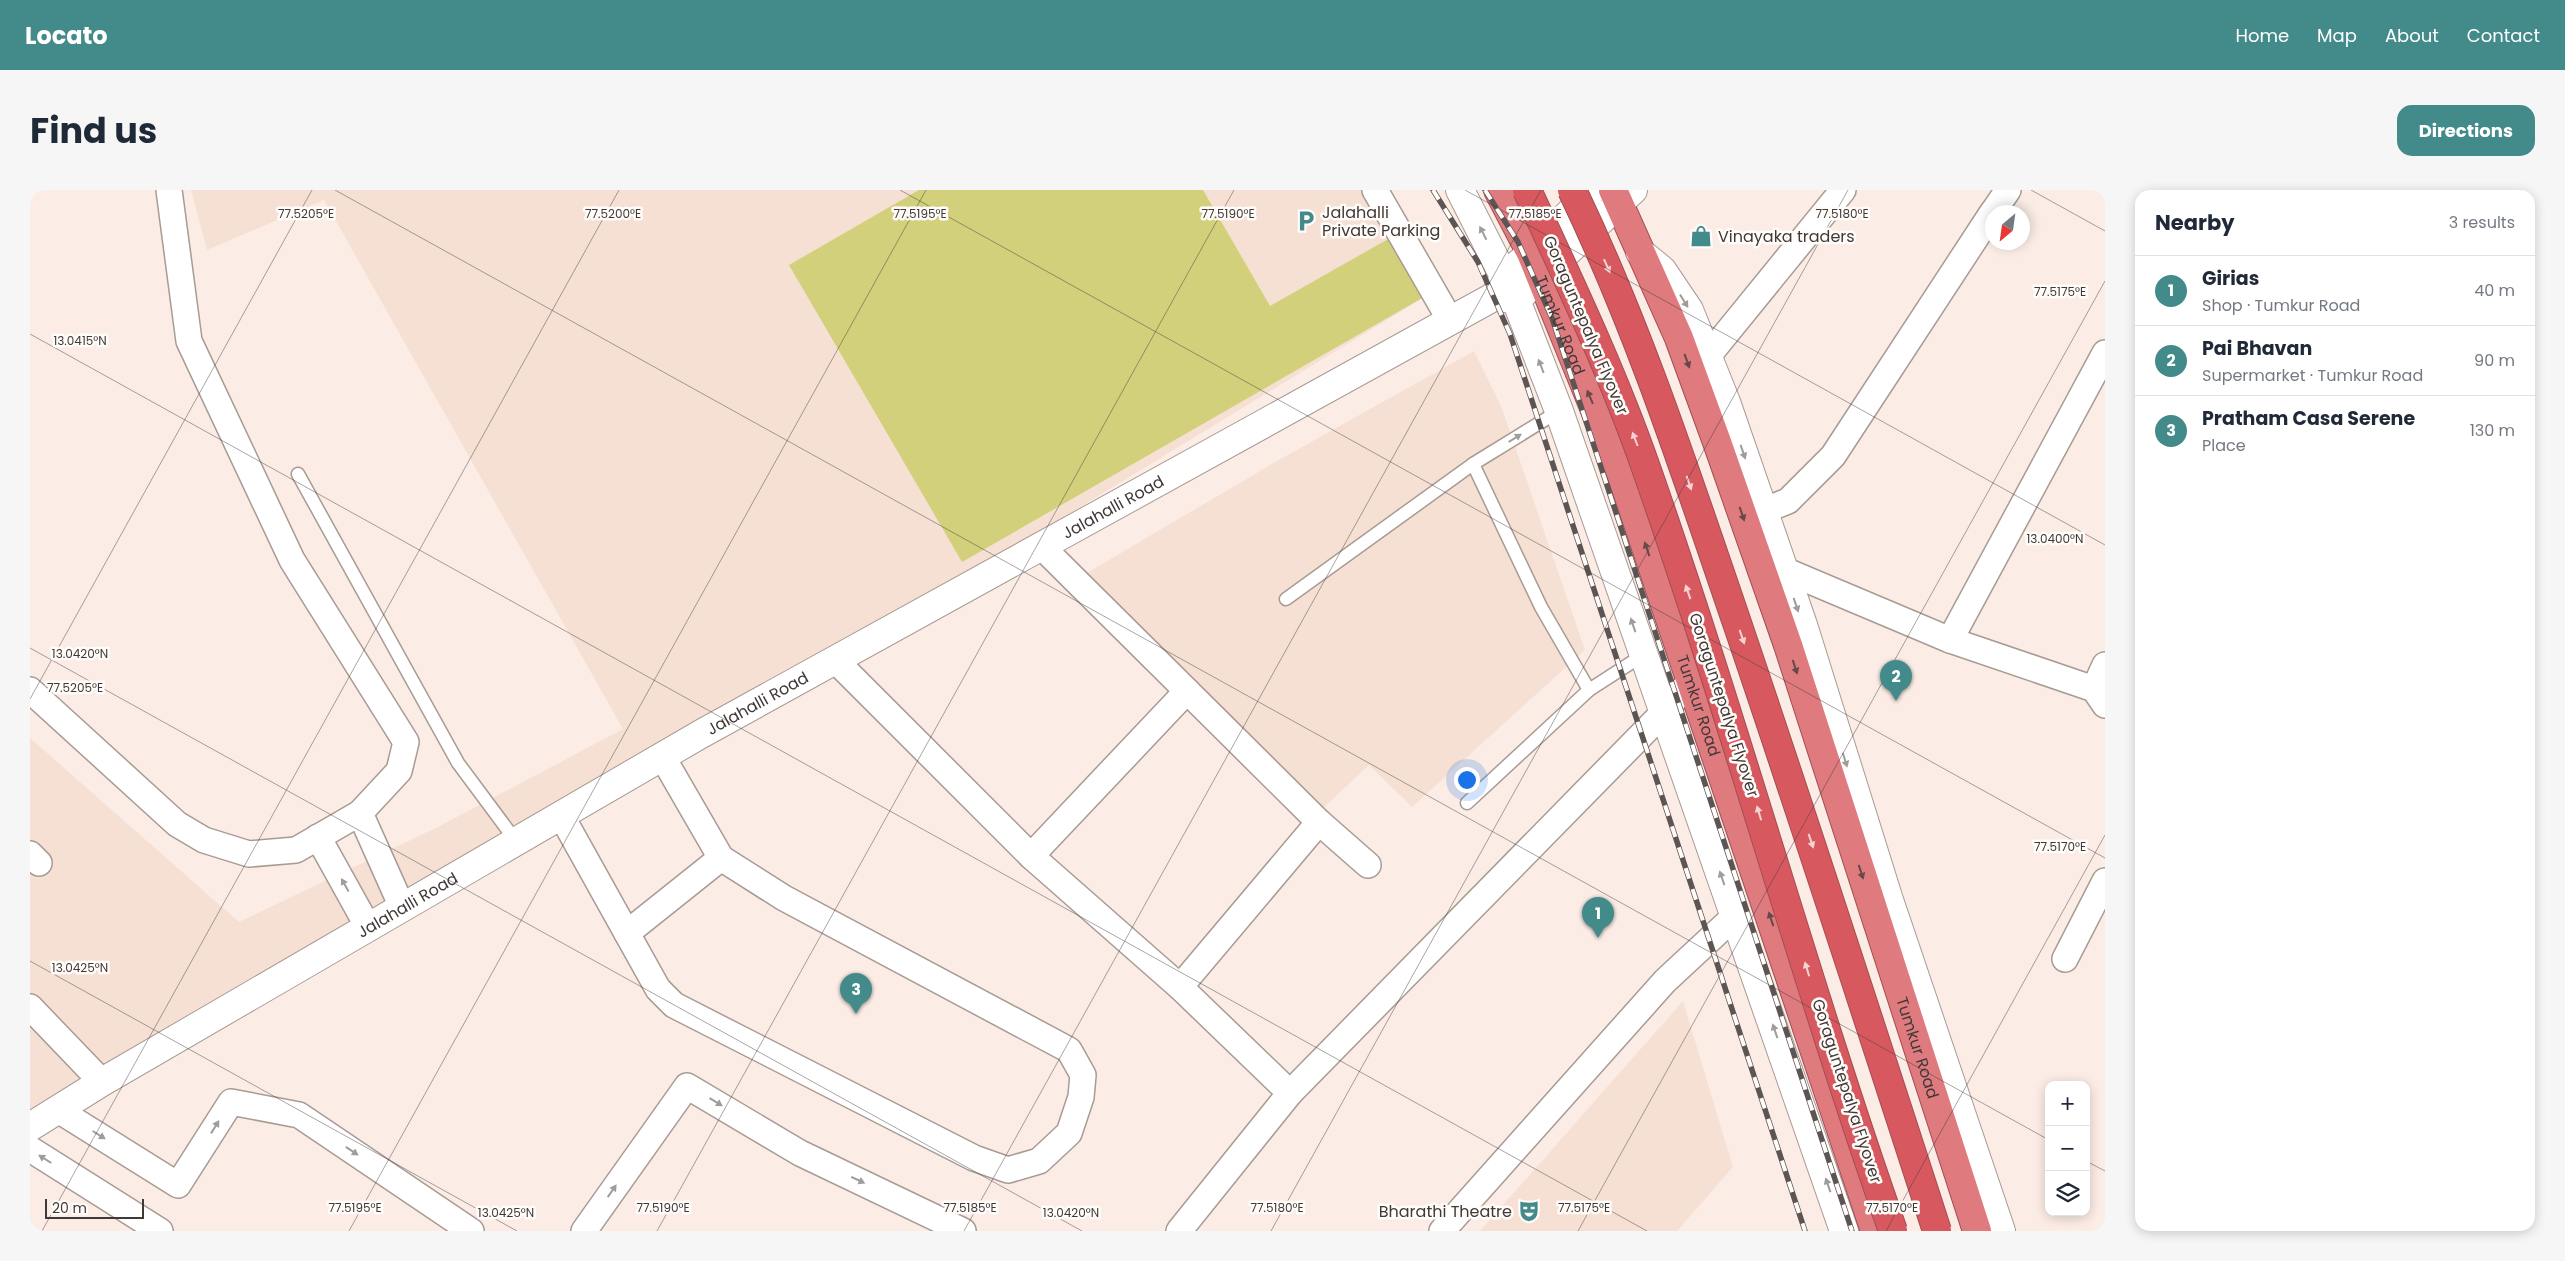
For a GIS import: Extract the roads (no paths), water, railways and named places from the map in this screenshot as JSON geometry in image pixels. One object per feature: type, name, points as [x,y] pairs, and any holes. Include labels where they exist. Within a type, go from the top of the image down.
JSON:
[{"type":"highway","name":"Tumkur Road","points":[[1498,190],[1536,266],[1622,476],[1875,1231]]},
{"type":"highway","name":"Goraguntepalya Flyover","points":[[1526,190],[1595,338],[1644,463],[1714,673],[1858,1130],[1893,1231]]},
{"type":"highway","points":[[1572,190],[1620,296],[1660,397],[1817,857],[1937,1231]]},
{"type":"highway","name":"Tumkur Road","points":[[1622,195],[1640,252],[1678,338],[1788,645],[1977,1231]]},
{"type":"street","points":[[30,690],[177,824],[204,840],[249,854],[296,850],[360,813],[399,772],[406,742],[292,560],[189,341],[169,190]]},
{"type":"street","points":[[1375,190],[1450,320]]},
{"type":"street","points":[[1460,190],[1559,411],[1844,1231]]},
{"type":"street","points":[[1536,266],[1592,190]]},
{"type":"street","points":[[1708,356],[1843,190]]},
{"type":"street","points":[[1998,205],[2008,190]]},
{"type":"street","points":[[1536,266],[1622,195]]},
{"type":"street","points":[[1764,511],[1788,501],[1832,456],[1985,225]]},
{"type":"street","points":[[1640,252],[1662,270],[1677,290],[1689,310],[1708,356],[1784,570],[1888,897],[2001,1231]]},
{"type":"street","name":"Jalahalli Road","points":[[30,1127],[102,1082],[662,756],[1505,291],[1536,266]]},
{"type":"street","points":[[1950,640],[2105,353]]},
{"type":"street","points":[[1041,546],[1319,822],[1368,865]]},
{"type":"street","points":[[1784,570],[1950,640],[2099,697],[2105,665]]},
{"type":"street","points":[[835,660],[1031,856],[1180,987],[1290,1093]]},
{"type":"street","points":[[1179,1231],[1290,1093],[1664,712],[1691,680]]},
{"type":"street","points":[[1031,856],[1187,691]]},
{"type":"street","points":[[561,815],[658,989],[674,1005],[974,1158],[1008,1170],[1039,1160],[1069,1134],[1081,1097],[1084,1075],[1069,1050],[784,898],[721,858],[662,756]]},
{"type":"street","points":[[360,813],[402,907]]},
{"type":"street","points":[[1180,987],[1319,822]]},
{"type":"street","points":[[318,837],[368,928]]},
{"type":"street","points":[[627,933],[721,858]]},
{"type":"street","points":[[2065,958],[2105,881]]},
{"type":"street","points":[[1442,1231],[1665,981],[1735,916]]},
{"type":"street","points":[[30,1007],[102,1082]]},
{"type":"street","points":[[584,1231],[688,1086],[800,1153],[963,1231]]},
{"type":"street","points":[[58,1110],[178,1185],[231,1102],[299,1115],[470,1231]]},
{"type":"street","points":[[30,1149],[160,1231]]},
{"type":"lane","points":[[1286,599],[1473,464],[1559,411]]},
{"type":"lane","points":[[1473,464],[1542,607],[1589,690]]},
{"type":"lane","points":[[298,474],[458,763],[516,842]]},
{"type":"lane","points":[[1467,803],[1589,690],[1644,655]]},
{"type":"railway","points":[[1433,190],[1478,262],[1510,334],[1805,1231]]},
{"type":"railway","points":[[1485,190],[1518,242],[1552,318],[1852,1231]]},
{"type":"place","name":"Jalahalli Private Parking","points":[[1306,221]]},
{"type":"place","name":"Vinayaka traders","points":[[1701,236]]},
{"type":"place","name":"Pai Bhavan","points":[[1896,701]]},
{"type":"place","name":"Girias","points":[[1598,938]]},
{"type":"place","name":"Pratham Casa Serene","points":[[856,1014]]},
{"type":"place","name":"Bharathi Theatre","points":[[1529,1211]]}]
